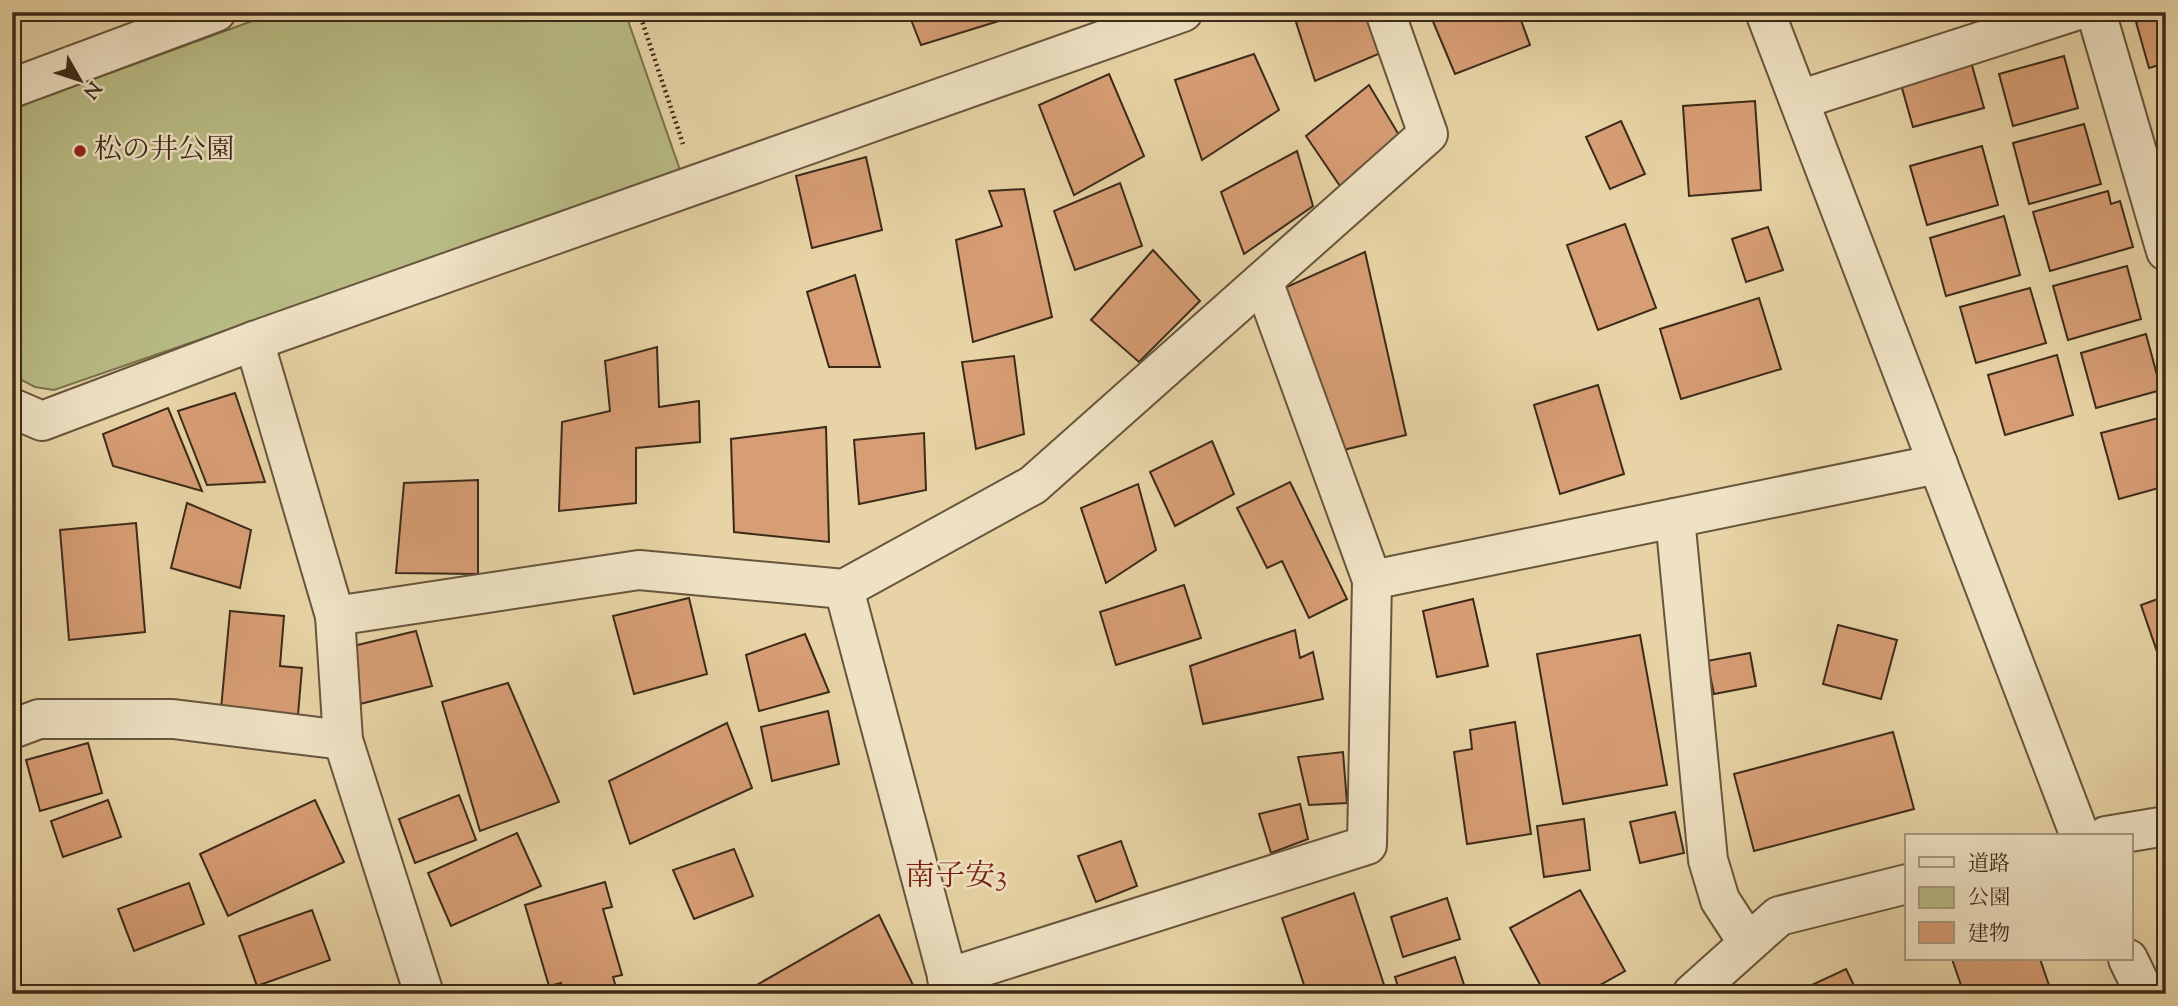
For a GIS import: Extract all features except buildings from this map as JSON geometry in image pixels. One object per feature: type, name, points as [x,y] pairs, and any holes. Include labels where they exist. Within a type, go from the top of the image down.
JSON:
[{"type":"street","points":[[12,88],[216,12]]},
{"type":"street","points":[[12,408],[42,421],[254,341],[1183,12]]},
{"type":"street","points":[[335,616],[639,570],[844,589],[1033,485],[1428,134],[1385,12]]},
{"type":"street","points":[[1765,12],[2079,834]]},
{"type":"street","points":[[1799,100],[2072,12]]},
{"type":"street","points":[[2096,12],[2166,251]]},
{"type":"street","points":[[844,589],[949,986],[1367,845],[1372,580],[1263,281]]},
{"type":"street","points":[[254,341],[335,616],[342,740],[424,994]]},
{"type":"street","points":[[1372,580],[1938,464]]},
{"type":"street","points":[[1675,519],[1708,860],[1720,900],[1748,943]]},
{"type":"street","points":[[12,729],[39,719],[173,719],[342,740]]},
{"type":"street","points":[[2117,834],[2166,825]]},
{"type":"street","points":[[1692,994],[1779,916],[1905,884]]},
{"type":"street","points":[[2128,960],[2145,994]]},
{"type":"path","points":[[639,12],[697,184]]},
{"type":"green space","points":[[277,12],[625,12],[681,173],[54,390],[35,387],[12,375],[12,109]]},
{"type":"place","name":"松の井公園","points":[[80,151]]},
{"type":"district","name":"南子安3","points":[[956,877]]}]
